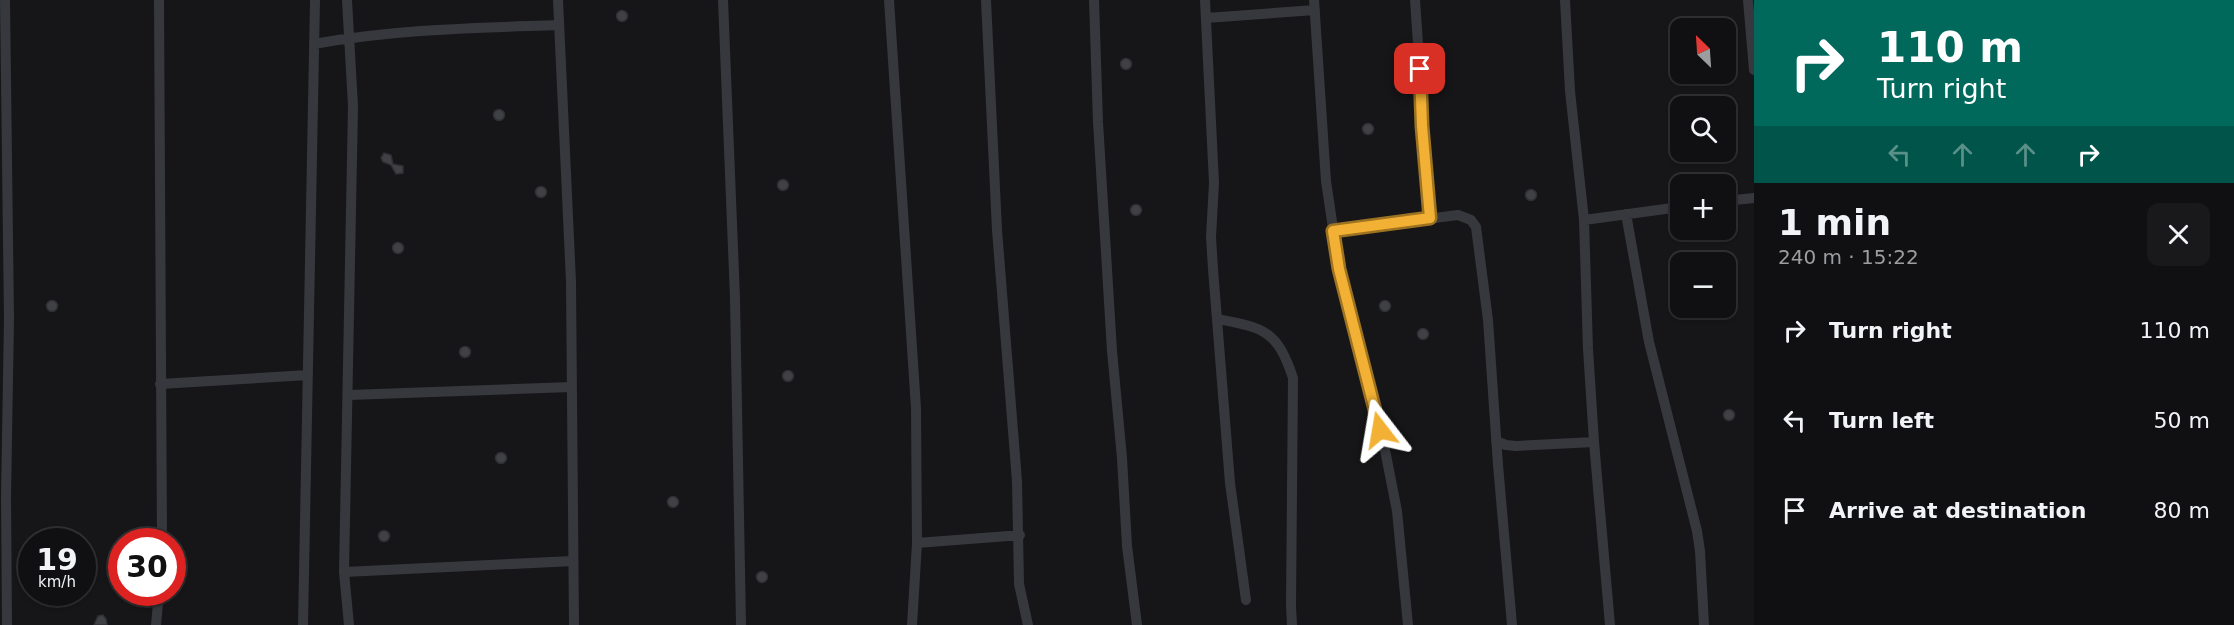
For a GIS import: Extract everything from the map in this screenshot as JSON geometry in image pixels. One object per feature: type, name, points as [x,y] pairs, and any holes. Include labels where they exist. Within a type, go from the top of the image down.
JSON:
[{"type":"street","points":[[5,0],[9,318],[3,496],[7,625]]},
{"type":"street","points":[[159,0],[162,528]]},
{"type":"street","points":[[303,625],[315,0]]},
{"type":"street","points":[[347,0],[351,38],[353,106],[344,572],[350,625]]},
{"type":"street","points":[[558,0],[571,282],[574,625]]},
{"type":"street","points":[[723,0],[735,298],[741,625]]},
{"type":"street","points":[[889,0],[916,408],[917,543],[912,625]]},
{"type":"street","points":[[986,0],[996,219],[1006,326],[1020,535],[1019,584],[1028,625]]},
{"type":"street","points":[[1094,0],[1098,122],[1111,339],[1130,579],[1137,625]]},
{"type":"street","points":[[1205,0],[1214,183],[1212,237],[1230,483],[1246,600]]},
{"type":"street","points":[[1415,0],[1430,218]]},
{"type":"street","points":[[1564,0],[1570,91],[1584,220],[1588,349],[1610,625]]},
{"type":"street","points":[[1748,0],[1754,70]]},
{"type":"street","points":[[1206,18],[1315,5],[1326,181],[1333,231],[1339,269],[1385,450],[1397,512],[1408,625]]},
{"type":"street","points":[[314,44],[411,32],[559,25]]},
{"type":"street","points":[[1736,200],[1754,198]]},
{"type":"street","points":[[1584,220],[1670,208]]},
{"type":"street","points":[[1626,214],[1649,342],[1697,531],[1704,625]]},
{"type":"street","points":[[1333,231],[1458,215],[1465,216],[1476,227],[1488,320],[1512,625]]},
{"type":"street","points":[[1218,319],[1254,326],[1265,331],[1283,350],[1293,378],[1292,625]]},
{"type":"street","points":[[160,384],[308,375]]},
{"type":"street","points":[[349,394],[572,387]]},
{"type":"street","points":[[1496,441],[1516,446],[1594,442]]},
{"type":"street","points":[[917,543],[1020,535]]},
{"type":"street","points":[[344,572],[573,561]]},
{"type":"street","points":[[156,625],[158,606]]},
{"type":"building","points":[[622,11],[626,12],[626,20],[622,21],[618,20],[617,16],[618,12]]},
{"type":"building","points":[[1126,59],[1130,60],[1130,68],[1126,69],[1122,68],[1121,64],[1122,60]]},
{"type":"building","points":[[499,110],[503,111],[503,119],[499,120],[495,119],[494,115],[495,111]]},
{"type":"building","points":[[1368,124],[1372,125],[1372,133],[1368,134],[1364,133],[1363,129],[1364,125]]},
{"type":"building","points":[[384,153],[391,155],[393,164],[403,166],[403,173],[396,174],[391,165],[383,162],[381,158]]},
{"type":"building","points":[[783,180],[787,181],[787,189],[783,190],[779,189],[778,185],[779,181]]},
{"type":"building","points":[[541,187],[545,188],[545,196],[541,197],[537,196],[536,192],[537,188]]},
{"type":"building","points":[[1531,190],[1535,191],[1535,199],[1531,200],[1527,199],[1526,195],[1527,191]]},
{"type":"building","points":[[1136,205],[1140,206],[1140,214],[1136,215],[1132,214],[1131,210],[1132,206]]},
{"type":"building","points":[[398,243],[402,244],[402,252],[398,253],[394,252],[393,248],[394,244]]},
{"type":"building","points":[[52,301],[56,302],[56,310],[52,311],[48,310],[47,306],[48,302]]},
{"type":"building","points":[[1385,301],[1389,302],[1389,310],[1385,311],[1381,310],[1380,306],[1381,302]]},
{"type":"building","points":[[1423,329],[1427,330],[1427,338],[1423,339],[1419,338],[1418,334],[1419,330]]},
{"type":"building","points":[[465,347],[469,348],[469,356],[465,357],[461,356],[460,352],[461,348]]},
{"type":"building","points":[[788,371],[792,372],[792,380],[788,381],[784,380],[783,376],[784,372]]},
{"type":"building","points":[[1729,410],[1733,411],[1733,419],[1729,420],[1725,419],[1724,415],[1725,411]]},
{"type":"building","points":[[501,453],[505,454],[505,462],[501,463],[497,462],[496,458],[497,454]]},
{"type":"building","points":[[673,497],[677,498],[677,506],[673,507],[669,506],[668,502],[669,498]]},
{"type":"building","points":[[384,531],[388,532],[388,540],[384,541],[380,540],[379,536],[380,532]]},
{"type":"building","points":[[762,572],[766,573],[766,581],[762,582],[758,581],[757,577],[758,573]]},
{"type":"building","points":[[103,615],[107,625],[94,625],[98,616]]},
{"type":"route","points":[[1380,430],[1339,269],[1333,231],[1430,218],[1422,126],[1420,69]]}]
